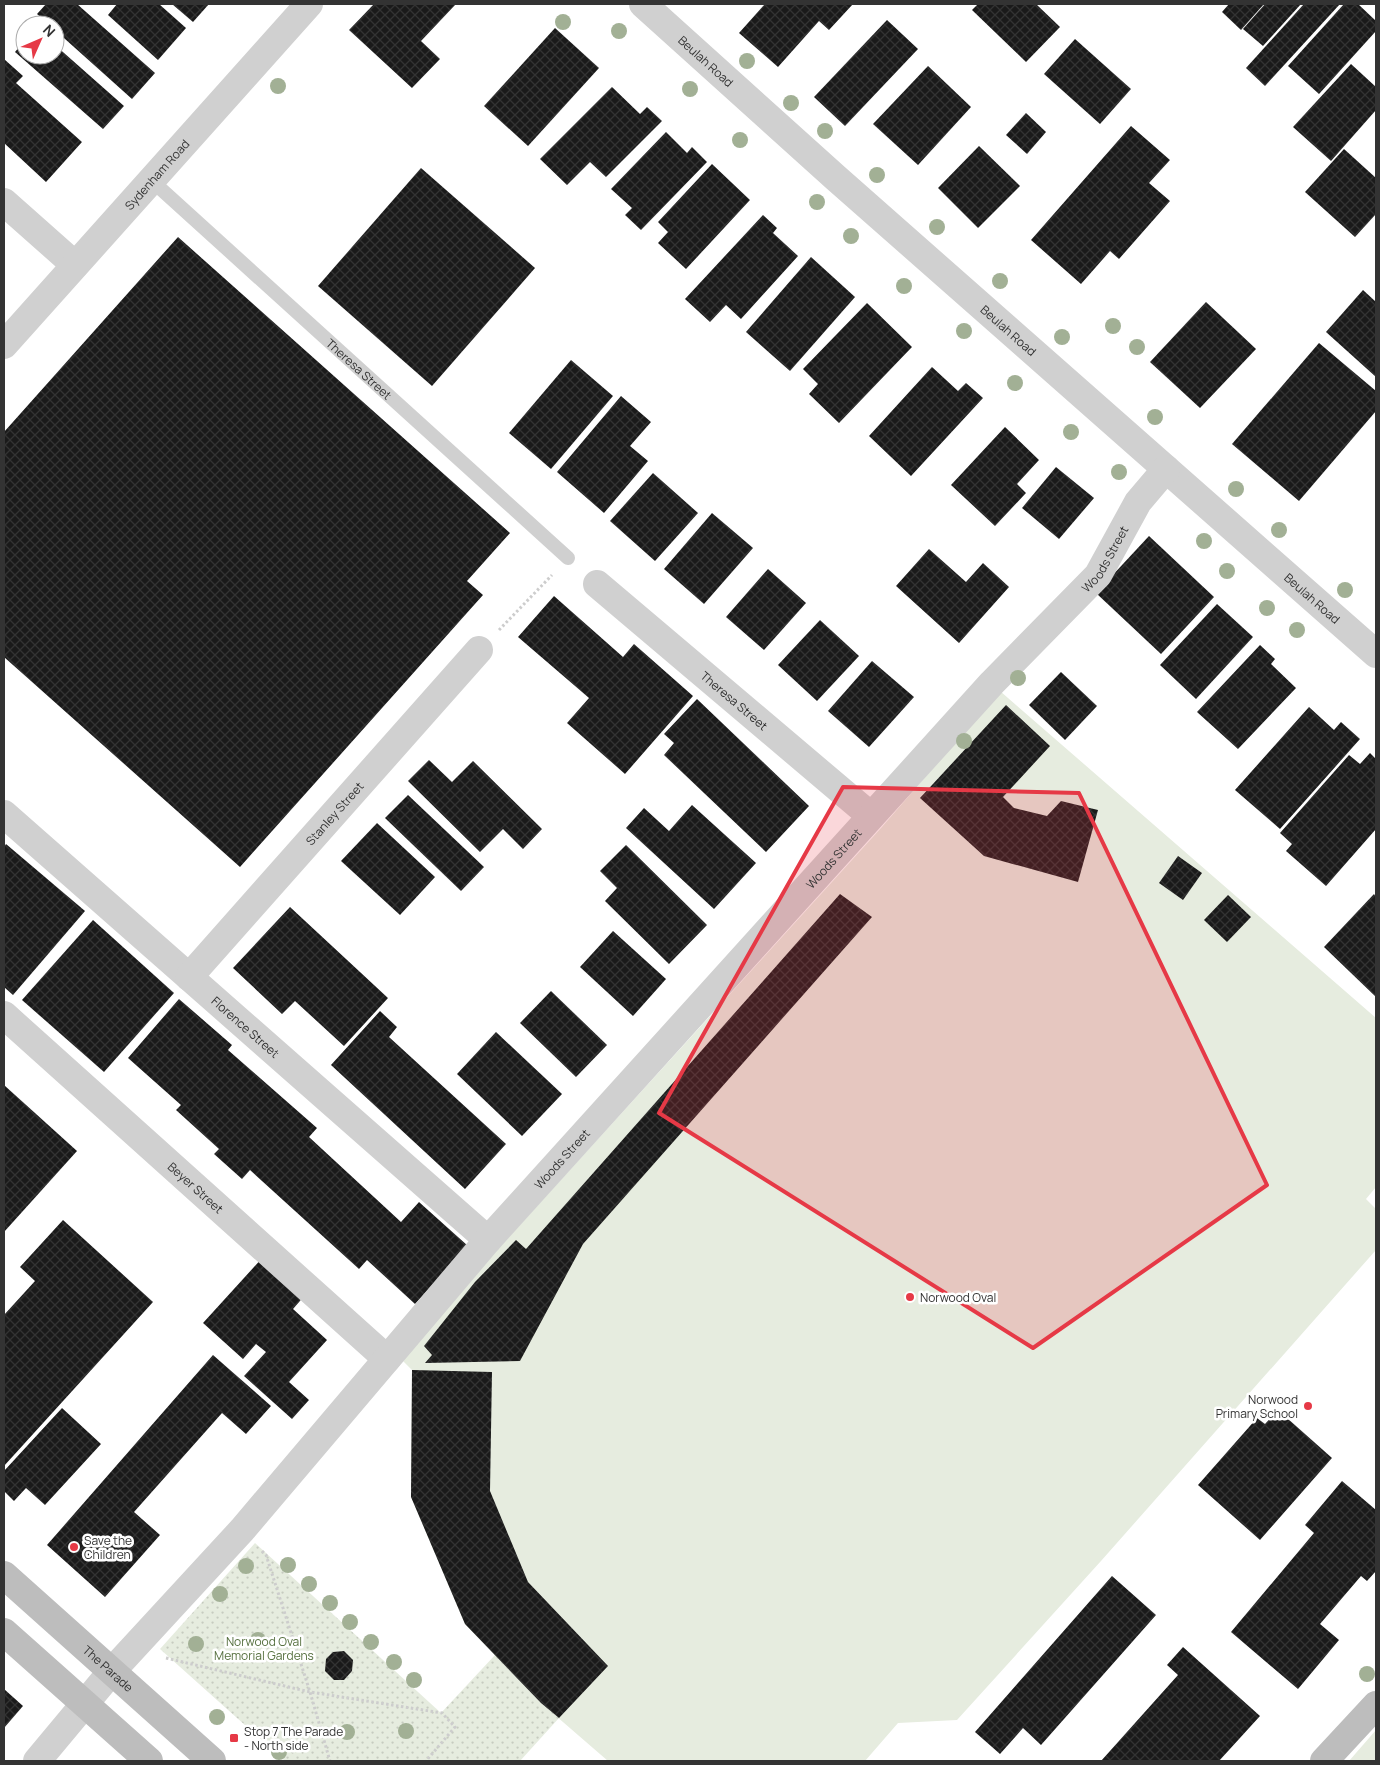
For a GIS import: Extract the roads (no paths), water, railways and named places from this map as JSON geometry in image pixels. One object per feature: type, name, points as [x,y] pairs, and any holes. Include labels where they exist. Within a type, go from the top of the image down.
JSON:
[{"type":"main road","name":"The Parade","points":[[4,1575],[212,1761]]},
{"type":"main road","points":[[4,1632],[149,1761]]},
{"type":"main road","points":[[1324,1761],[1376,1705]]},
{"type":"street","name":"Sydenham Road","points":[[4,345],[309,4]]},
{"type":"street","name":"Beulah Road","points":[[643,4],[836,178],[1376,654]]},
{"type":"street","points":[[4,202],[75,265]]},
{"type":"street","name":"Woods Street","points":[[37,1761],[112,1671],[242,1530],[488,1240],[992,683],[1098,575],[1138,502],[1166,469]]},
{"type":"street","name":"Theresa Street","points":[[597,584],[871,816]]},
{"type":"street","name":"Stanley Street","points":[[189,977],[480,650]]},
{"type":"street","name":"Florence Street","points":[[4,814],[488,1240]]},
{"type":"street","name":"Beyer Street","points":[[4,1015],[387,1359]]},
{"type":"lane","name":"Theresa Street","points":[[151,180],[568,558]]},
{"type":"place","name":"Norwood Oval","points":[[910,1297]]},
{"type":"place","name":"Norwood Primary School","points":[[1308,1406]]},
{"type":"place","name":"Save the Children","points":[[74,1547]]},
{"type":"place","name":"Stop 7 The Parade - North side","points":[[234,1738]]},
{"type":"park label","name":"Norwood Oval Memorial Gardens","points":[[264,1648]]}]
